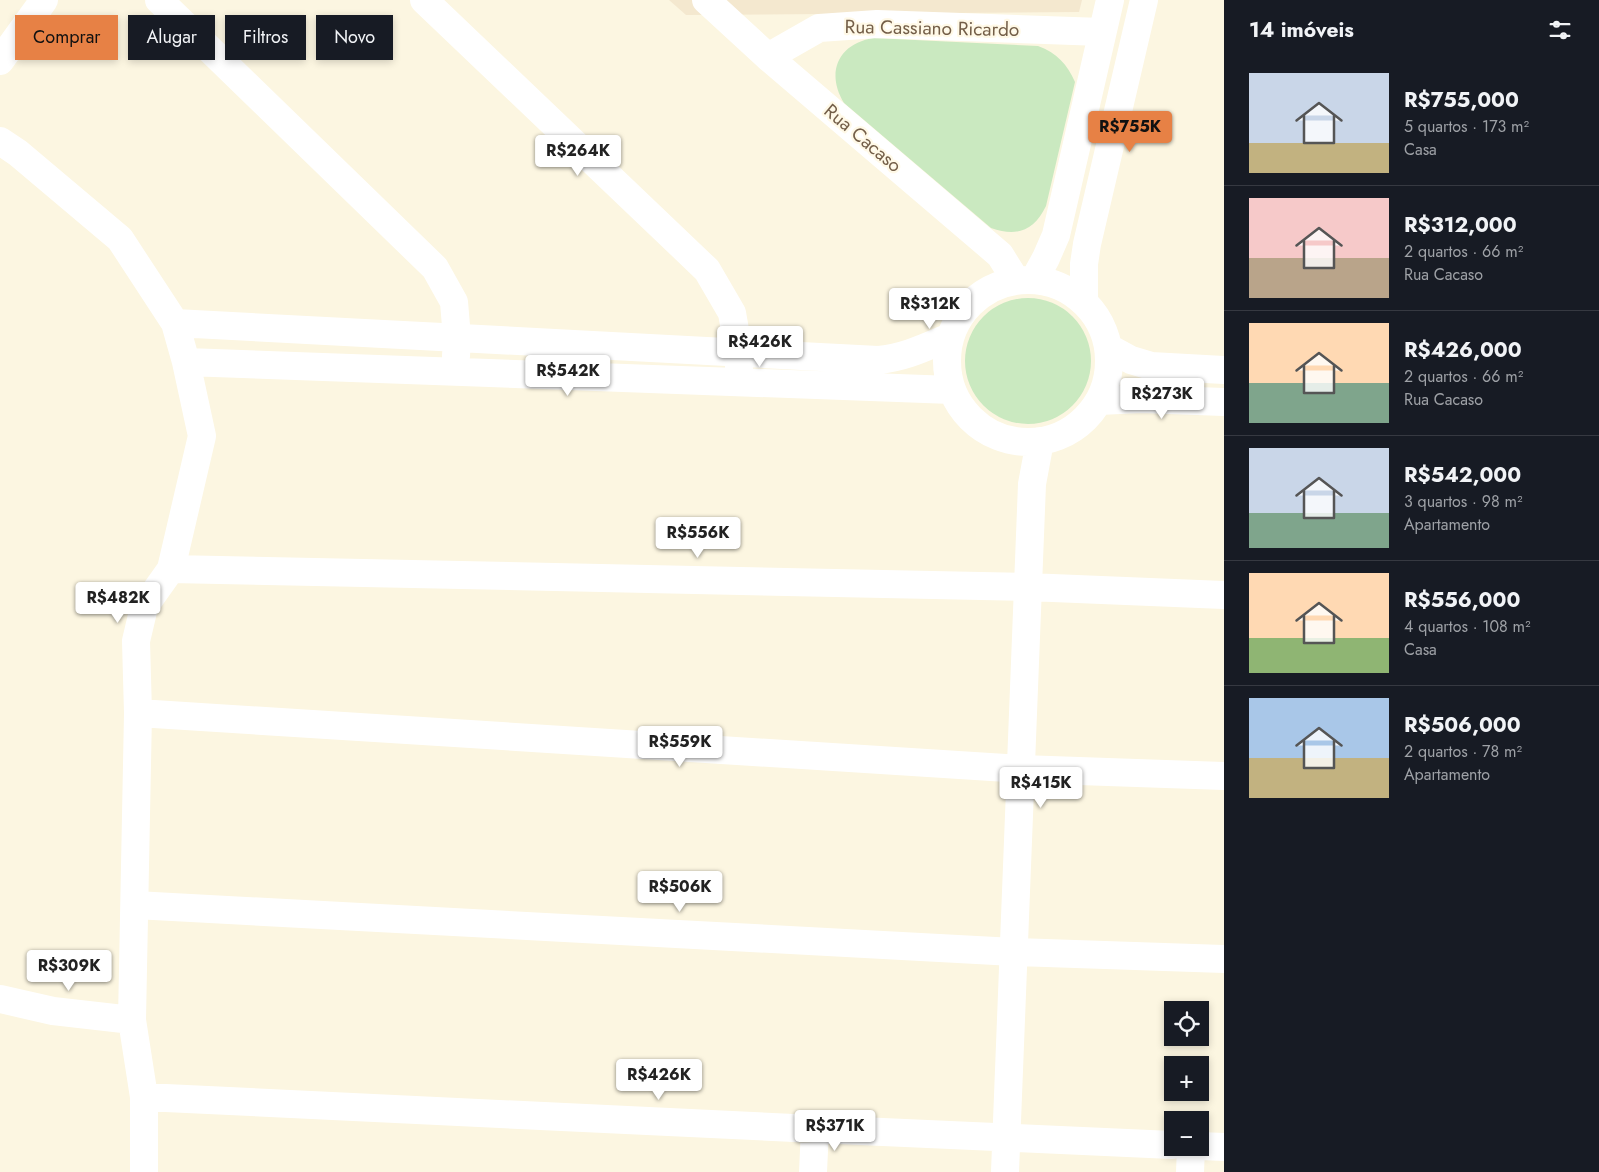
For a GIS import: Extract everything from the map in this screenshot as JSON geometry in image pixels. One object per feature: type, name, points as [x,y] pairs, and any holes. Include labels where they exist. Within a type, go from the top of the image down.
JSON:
[{"type":"street","points":[[0,61],[44,0]]},
{"type":"street","points":[[158,0],[436,268],[454,302],[457,338],[456,372]]},
{"type":"street","points":[[424,0],[707,270],[732,314],[739,353],[739,382]]},
{"type":"street","name":"Rua Cacaso","points":[[706,0],[768,57],[1000,255],[1024,279]]},
{"type":"street","points":[[1024,279],[1046,258],[1056,235],[1110,0]]},
{"type":"street","points":[[1084,301],[1084,264],[1087,244],[1144,0]]},
{"type":"street","name":"Rua Cassiano Ricardo","points":[[768,57],[819,28],[876,24],[1102,32]]},
{"type":"street","points":[[0,141],[18,153],[120,239],[175,323],[186,362],[202,436],[171,569],[144,607],[136,641],[138,713],[132,1020],[144,1097],[144,1172]]},
{"type":"street","points":[[1024,279],[1052,283],[1069,290],[1084,301],[1104,331],[1109,348],[1110,367],[1106,385],[1099,401],[1088,416],[1074,428],[1058,437],[1022,442],[1004,438],[988,431],[973,420],[961,406],[952,390],[947,372],[946,355],[950,337],[957,320],[968,305],[998,285],[1024,279]]},
{"type":"street","points":[[175,323],[886,360],[914,353],[950,337]]},
{"type":"street","points":[[1109,348],[1131,360],[1151,366],[1224,370]]},
{"type":"street","points":[[186,362],[952,390]]},
{"type":"street","points":[[1099,401],[1141,398],[1224,402]]},
{"type":"street","points":[[1005,1172],[1032,484],[1040,441]]},
{"type":"street","points":[[171,569],[1028,587],[1224,595]]},
{"type":"street","points":[[138,713],[1021,769],[1224,776]]},
{"type":"street","points":[[135,905],[1014,952],[1224,959]]},
{"type":"street","points":[[0,999],[53,1011],[132,1020]]},
{"type":"street","points":[[144,1097],[1164,1144]]},
{"type":"street","points":[[812,1172],[815,1129]]},
{"type":"street","points":[[1209,1146],[1224,1147]]},
{"type":"street","points":[[1190,1172],[1191,1156]]},
{"type":"shaded area","points":[[669,0],[1082,0],[1079,12],[686,15]]},
{"type":"green space","points":[[874,38],[1038,46],[1051,52],[1065,65],[1075,82],[1046,206],[1036,221],[1024,230],[1017,232],[1000,231],[991,228],[844,103],[838,92],[836,80],[836,70],[839,61],[852,46]]},
{"type":"green space","points":[[1028,298],[1052,303],[1073,316],[1086,337],[1091,361],[1086,385],[1073,406],[1052,419],[1028,424],[1004,419],[983,406],[970,385],[965,361],[970,337],[983,316],[1004,303]]}]
